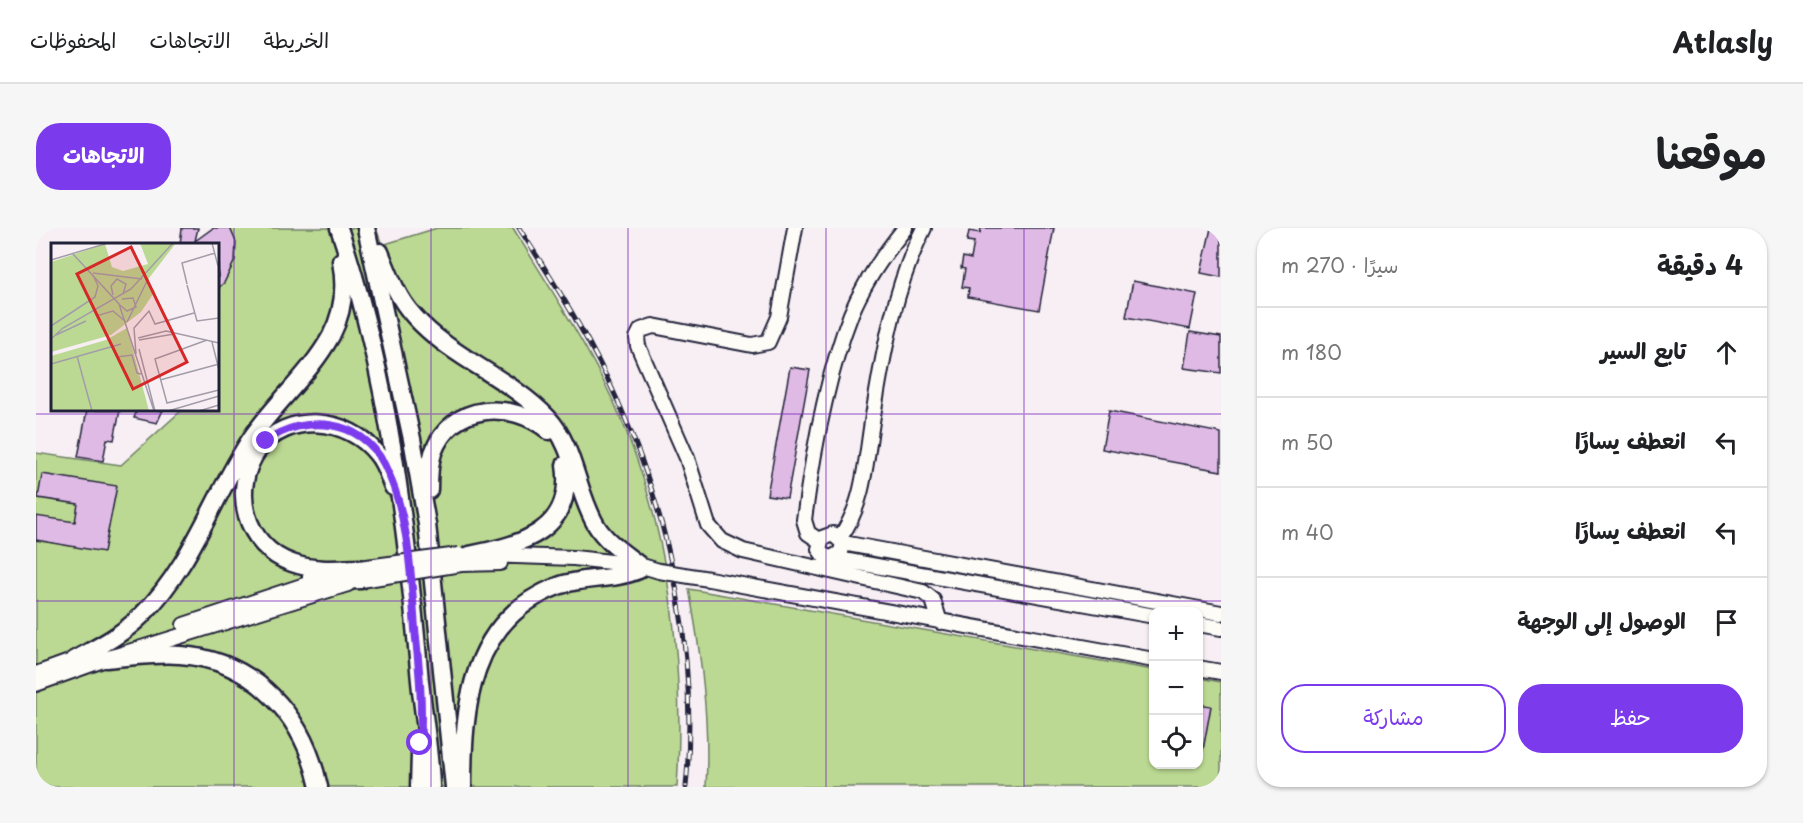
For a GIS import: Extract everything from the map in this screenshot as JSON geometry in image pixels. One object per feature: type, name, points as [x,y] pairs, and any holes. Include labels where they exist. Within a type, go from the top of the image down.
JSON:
[{"type":"main road","points":[[74,660],[117,637],[149,607],[192,544],[252,436],[309,368],[330,337],[340,314],[343,272],[337,228]]},
{"type":"main road","points":[[337,228],[363,310],[394,449],[431,787]]},
{"type":"main road","points":[[368,228],[394,286],[414,316],[445,343],[548,418],[567,447],[597,527],[611,543],[646,569]]},
{"type":"main road","points":[[368,228],[412,439],[427,524],[454,787]]},
{"type":"main road","points":[[276,405],[240,471],[236,496],[240,520],[253,543],[270,560],[300,574],[322,580],[360,574]]},
{"type":"main road","points":[[427,524],[429,471],[433,454],[440,438],[453,425],[468,415],[495,409],[519,414],[540,424],[551,433],[565,465],[567,487],[560,509],[532,538],[468,559]]},
{"type":"main road","points":[[360,574],[308,568],[290,563],[260,543],[247,518],[243,487],[252,461],[266,441],[292,427],[308,423],[329,424],[355,434],[372,448],[384,464],[403,525]]},
{"type":"main road","points":[[468,559],[507,555],[536,544],[559,521],[571,497],[575,473]]},
{"type":"main road","points":[[463,787],[464,726],[469,694],[484,652],[504,623],[527,603],[558,586],[578,580],[646,569]]},
{"type":"main road","points":[[106,659],[177,655],[210,660],[241,672],[260,684],[291,716],[302,735],[319,787]]},
{"type":"main road","points":[[419,787],[423,711]]},
{"type":"street","points":[[795,228],[779,317],[768,342],[752,345],[653,326],[641,330],[637,338],[638,345],[675,428],[708,525],[714,534],[742,550],[923,592],[933,600],[940,622]]},
{"type":"street","points":[[820,541],[808,533],[804,520],[833,370],[852,313],[873,272],[905,228]]},
{"type":"street","points":[[832,558],[841,552],[841,540],[857,504],[879,381],[892,327],[913,252],[924,228]]},
{"type":"street","points":[[820,541],[829,534],[841,540],[1221,613]]},
{"type":"street","points":[[820,541],[821,553],[832,558],[1149,615]]},
{"type":"street","points":[[507,555],[574,558],[709,579],[1149,659]]},
{"type":"street","points":[[36,684],[360,574],[468,559],[646,569]]},
{"type":"street","points":[[36,674],[322,580]]},
{"type":"street","points":[[1203,625],[1221,628]]},
{"type":"street","points":[[1203,669],[1221,672]]},
{"type":"green space","points":[[231,228],[376,228],[382,245],[437,228],[513,228],[567,315],[604,382],[633,450],[649,496],[669,592],[675,641],[679,739],[677,787],[36,787],[36,453],[121,465],[181,411],[219,411],[219,291]]},
{"type":"green space","points":[[689,589],[1149,669],[1149,769],[1203,769],[1203,679],[1221,682],[1221,787],[706,787],[707,737],[704,687]]},
{"type":"building","points":[[182,228],[198,228],[195,241],[213,228],[230,228],[236,242],[235,260],[224,283],[219,287],[219,243],[180,243]]},
{"type":"building","points":[[981,228],[1054,228],[1039,310],[968,297],[969,288],[962,287],[965,269],[961,268],[963,257],[971,259],[974,242],[967,241],[969,231],[980,233]]},
{"type":"building","points":[[1211,228],[1221,228],[1221,277],[1201,273]]},
{"type":"building","points":[[1133,281],[1197,294],[1190,329],[1126,317]]},
{"type":"building","points":[[1190,332],[1221,337],[1221,373],[1184,368]]},
{"type":"building","points":[[790,367],[810,370],[787,498],[767,495]]},
{"type":"building","points":[[87,411],[120,411],[114,440],[107,439],[103,461],[78,457]]},
{"type":"building","points":[[137,411],[163,411],[157,423],[134,418]]},
{"type":"building","points":[[1109,411],[1221,433],[1221,471],[1102,449]]},
{"type":"building","points":[[42,474],[117,486],[104,552],[36,540],[36,516],[75,522],[78,504],[38,498]]},
{"type":"building","points":[[1203,705],[1211,706],[1203,750]]},
{"type":"railway","points":[[519,228],[560,293],[598,360],[620,406],[654,497],[667,544],[684,641],[689,738],[686,787]]},
{"type":"route","points":[[266,441],[277,433],[292,427],[308,423],[329,424],[343,428],[368,443],[384,464],[403,525],[411,581],[423,711],[420,743]]}]
